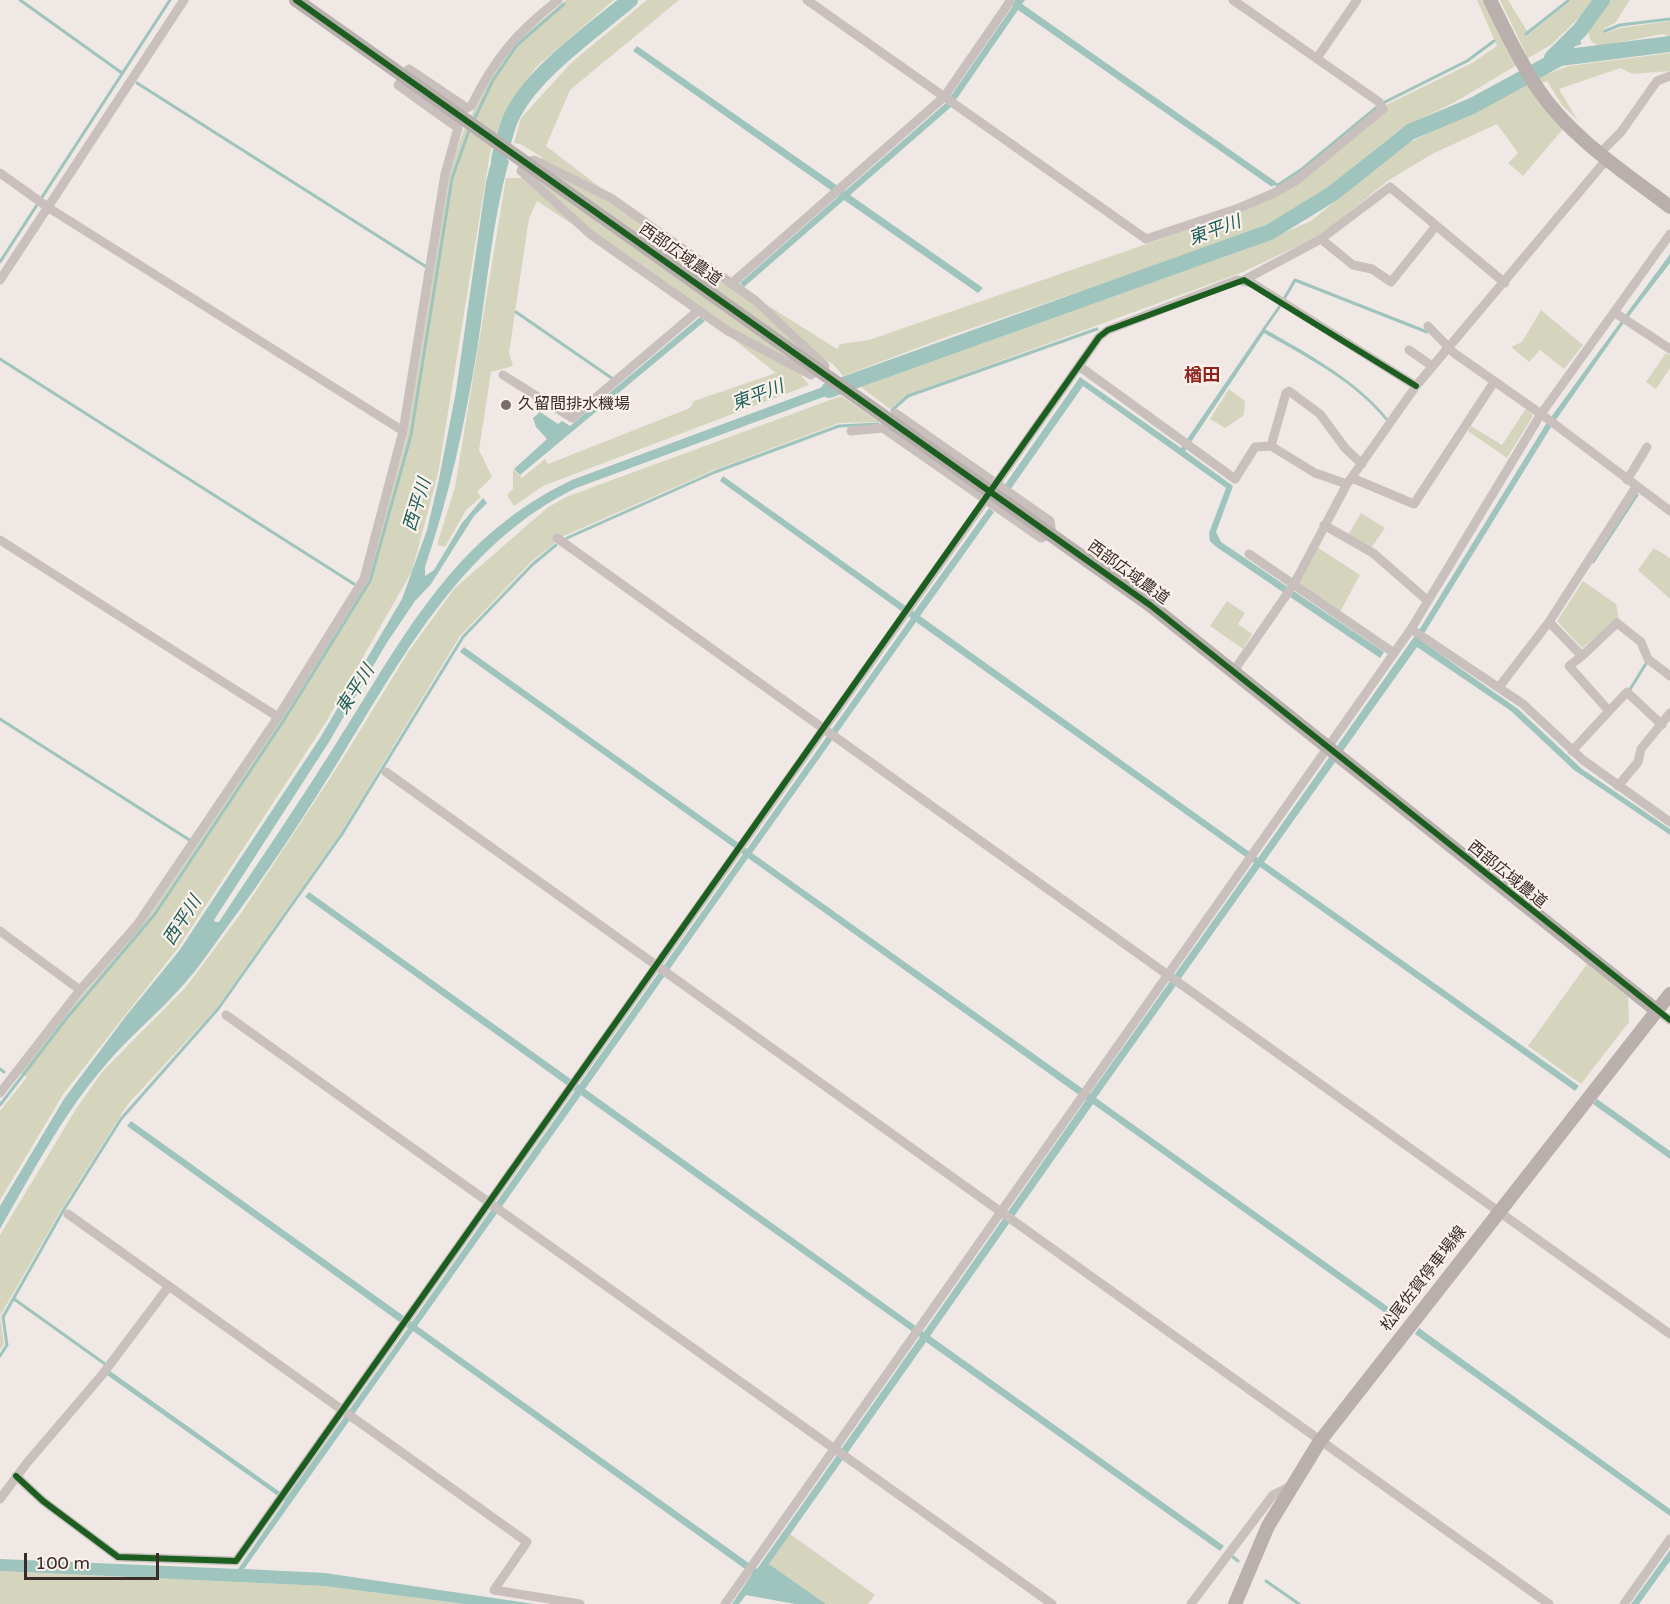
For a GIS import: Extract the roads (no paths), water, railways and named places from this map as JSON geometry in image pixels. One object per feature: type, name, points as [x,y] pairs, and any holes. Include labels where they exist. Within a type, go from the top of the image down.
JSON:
[{"type":"street","points":[[0,280],[184,0]]},
{"type":"street","points":[[296,0],[404,76]]},
{"type":"street","points":[[0,1093],[80,990],[137,925],[278,717],[364,579],[403,430],[445,174],[458,128],[398,85],[409,69],[467,108],[471,106],[489,71],[511,40],[558,0]]},
{"type":"street","points":[[807,0],[1146,239],[1239,208],[1274,193],[1297,180],[1383,109],[1379,102],[1233,0]]},
{"type":"street","points":[[1317,58],[1357,0]]},
{"type":"street","points":[[1490,0],[1538,89],[1565,121],[1604,156],[1670,207]]},
{"type":"street","points":[[731,284],[945,96],[1009,3]]},
{"type":"street","name":"西部広域農道","points":[[404,76],[1150,605],[1656,1010]]},
{"type":"street","points":[[1233,672],[1293,585],[1350,481],[1416,386],[1448,345],[1470,325],[1505,282],[1604,156],[1657,81],[1670,76]]},
{"type":"street","points":[[534,160],[610,198],[756,300],[825,366],[811,375],[728,331],[590,234],[521,171],[526,162],[534,160]]},
{"type":"street","points":[[0,173],[48,208],[403,430]]},
{"type":"street","points":[[996,484],[1099,337],[1108,330],[1237,280],[1244,280],[1321,239],[1390,188],[1505,282]]},
{"type":"street","points":[[1321,239],[1353,266],[1371,269],[1391,282],[1436,226]]},
{"type":"street","points":[[725,1604],[1394,653],[1413,630],[1428,602],[1544,416],[1670,234]]},
{"type":"street","points":[[1244,280],[1416,386]]},
{"type":"street","points":[[503,375],[572,418],[699,310]]},
{"type":"street","points":[[1616,314],[1670,350]]},
{"type":"street","points":[[1428,326],[1454,353],[1544,416],[1670,511]]},
{"type":"street","points":[[1409,350],[1432,366]]},
{"type":"street","points":[[1079,366],[1235,479],[1255,447],[1271,446],[1315,473],[1350,481],[1414,504],[1494,382]]},
{"type":"street","points":[[1271,446],[1286,393],[1289,391],[1320,414],[1345,448],[1362,464]]},
{"type":"street","points":[[851,431],[883,428],[1041,538],[1052,534],[1050,521],[895,413]]},
{"type":"street","points":[[1627,480],[1647,447]]},
{"type":"street","points":[[1498,687],[1549,622],[1636,487]]},
{"type":"street","points":[[16,1476],[43,1501],[118,1557],[236,1561],[407,1316],[494,1205],[572,1084],[661,969],[743,843],[829,733],[907,611],[986,499]]},
{"type":"street","points":[[1324,525],[1373,553],[1428,602]]},
{"type":"street","points":[[558,538],[1670,1334]]},
{"type":"street","points":[[0,540],[278,717]]},
{"type":"street","points":[[1249,554],[1394,653]]},
{"type":"street","points":[[1549,622],[1582,656]]},
{"type":"street","points":[[1609,711],[1569,666],[1617,624],[1641,642],[1648,659],[1670,676]]},
{"type":"street","points":[[1413,630],[1523,704],[1572,751],[1670,822]]},
{"type":"street","points":[[1572,751],[1609,711],[1629,694],[1662,725]]},
{"type":"street","points":[[1618,786],[1638,762],[1641,749],[1670,713]]},
{"type":"street","points":[[386,772],[1549,1604]]},
{"type":"street","points":[[0,931],[80,990]]},
{"type":"street","name":"松尾佐賀停車場線","points":[[1235,1604],[1268,1526],[1320,1441],[1670,994]]},
{"type":"street","points":[[1656,1010],[1670,1020]]},
{"type":"street","points":[[226,1015],[1052,1604]]},
{"type":"street","points":[[68,1214],[526,1542],[494,1590],[580,1604]]},
{"type":"street","points":[[0,1500],[16,1476],[102,1375],[169,1286]]},
{"type":"street","points":[[1191,1604],[1273,1495],[1291,1486]]},
{"type":"street","points":[[1624,1604],[1670,1539]]},
{"type":"water","points":[[1004,0],[1025,0],[1022,4],[1276,182],[1272,187],[1018,10],[951,107],[850,195],[983,288],[978,293],[844,200],[744,287],[740,283],[839,196],[633,51],[637,46],[845,191],[946,103],[1013,6]]},
{"type":"water","points":[[494,151],[509,161],[494,231],[477,350],[456,460],[425,567],[425,576],[434,570],[462,523],[483,498],[487,503],[474,516],[431,584],[415,601],[386,644],[329,742],[214,920],[215,922],[219,922],[291,813],[407,631],[461,562],[493,531],[530,503],[572,480],[828,385],[837,392],[576,488],[537,511],[502,538],[470,569],[415,638],[285,844],[204,959],[175,994],[132,1036],[87,1087],[48,1146],[0,1229],[0,1206],[64,1099],[126,1016],[179,951],[320,738],[402,599],[427,530],[439,479],[456,391],[486,182]]},
{"type":"water","points":[[1670,254],[1670,263],[1623,324],[1551,427],[1420,640],[1518,709],[1582,769],[1670,829],[1670,835],[1574,770],[1511,711],[1417,647],[1264,862],[1579,1086],[1575,1091],[1260,867],[1096,1098],[1398,1314],[1395,1320],[1093,1104],[930,1336],[1224,1546],[1220,1551],[926,1342],[769,1564],[826,1604],[795,1604],[746,1595],[739,1604],[732,1604],[752,1574],[413,1331],[244,1569],[325,1573],[534,1604],[465,1604],[324,1586],[0,1571],[0,1559],[238,1569],[285,1501],[107,1375],[110,1371],[287,1497],[408,1328],[127,1126],[131,1121],[412,1322],[575,1091],[305,897],[309,892],[579,1085],[743,854],[460,652],[464,647],[747,849],[911,618],[720,481],[723,476],[914,612],[989,508],[994,512],[920,616],[1258,858],[1421,627],[1546,424]],"holes":[[[916,622],[1254,863],[1090,1094],[752,853]],[[748,858],[1086,1100],[924,1332],[585,1089]],[[581,1095],[920,1337],[757,1569],[417,1326]]]},
{"type":"water","points":[[700,317],[705,321],[520,475],[514,469],[547,439],[536,427],[533,418],[540,412],[558,424],[562,421],[570,426]]},
{"type":"water","points":[[1263,328],[1314,358],[1362,392],[1389,420],[1388,423],[1361,395],[1331,372],[1264,333],[1185,451],[1233,486],[1216,532],[1221,542],[1384,652],[1380,658],[1215,546],[1210,541],[1209,533],[1226,488],[1083,386],[1010,490],[1004,486],[1080,377],[1181,448]]},
{"type":"water","points":[[1597,1099],[1670,1151],[1670,1159],[1593,1104]]},
{"type":"water","points":[[1419,1328],[1670,1509],[1670,1516],[1415,1334]]},
{"type":"water","points":[[1670,1550],[1670,1561],[1639,1604],[1631,1604]]},
{"type":"waterway","points":[[20,0],[122,73]]},
{"type":"waterway","points":[[0,262],[170,0]]},
{"type":"waterway","name":"西平川","points":[[499,160],[510,120],[532,86],[563,55],[630,0]]},
{"type":"waterway","points":[[1526,34],[1569,0]]},
{"type":"waterway","points":[[1552,58],[1580,30],[1602,0]]},
{"type":"waterway","points":[[473,122],[493,80],[517,45],[564,4]]},
{"type":"waterway","points":[[1605,31],[1620,25],[1670,19]]},
{"type":"waterway","points":[[1385,102],[1467,61],[1494,41]]},
{"type":"waterway","points":[[1562,49],[1580,43]]},
{"type":"waterway","name":"東平川","points":[[829,390],[1270,232],[1332,194],[1410,132],[1472,106],[1560,58],[1670,44]]},
{"type":"waterway","points":[[137,83],[425,266]]},
{"type":"waterway","points":[[1272,183],[1278,185],[1302,169],[1377,107]]},
{"type":"waterway","points":[[0,1105],[66,1019],[155,914],[284,720],[370,581],[411,435],[452,178],[470,128]]},
{"type":"waterway","points":[[1284,299],[1295,280],[1427,332]]},
{"type":"waterway","points":[[1264,329],[1280,306]]},
{"type":"waterway","points":[[516,312],[613,379]]},
{"type":"waterway","points":[[892,410],[908,396],[1097,329]]},
{"type":"waterway","points":[[0,359],[354,584]]},
{"type":"waterway","points":[[567,538],[715,472],[839,426],[878,424]]},
{"type":"waterway","points":[[1593,562],[1637,495]]},
{"type":"waterway","points":[[0,1356],[7,1345],[3,1317],[63,1211],[121,1119],[218,1009],[342,834],[463,637],[532,565],[556,545]]},
{"type":"waterway","points":[[1629,691],[1647,662]]},
{"type":"waterway","points":[[0,719],[191,841]]},
{"type":"waterway","points":[[0,1069],[4,1072]]},
{"type":"waterway","points":[[14,1299],[105,1364]]},
{"type":"waterway","points":[[1233,1557],[1238,1561]]},
{"type":"waterway","points":[[1266,1581],[1299,1604]]},
{"type":"place","name":"久留間排水機場","points":[[506,405]]},
{"type":"district","name":"楢田","points":[[1202,376]]}]
